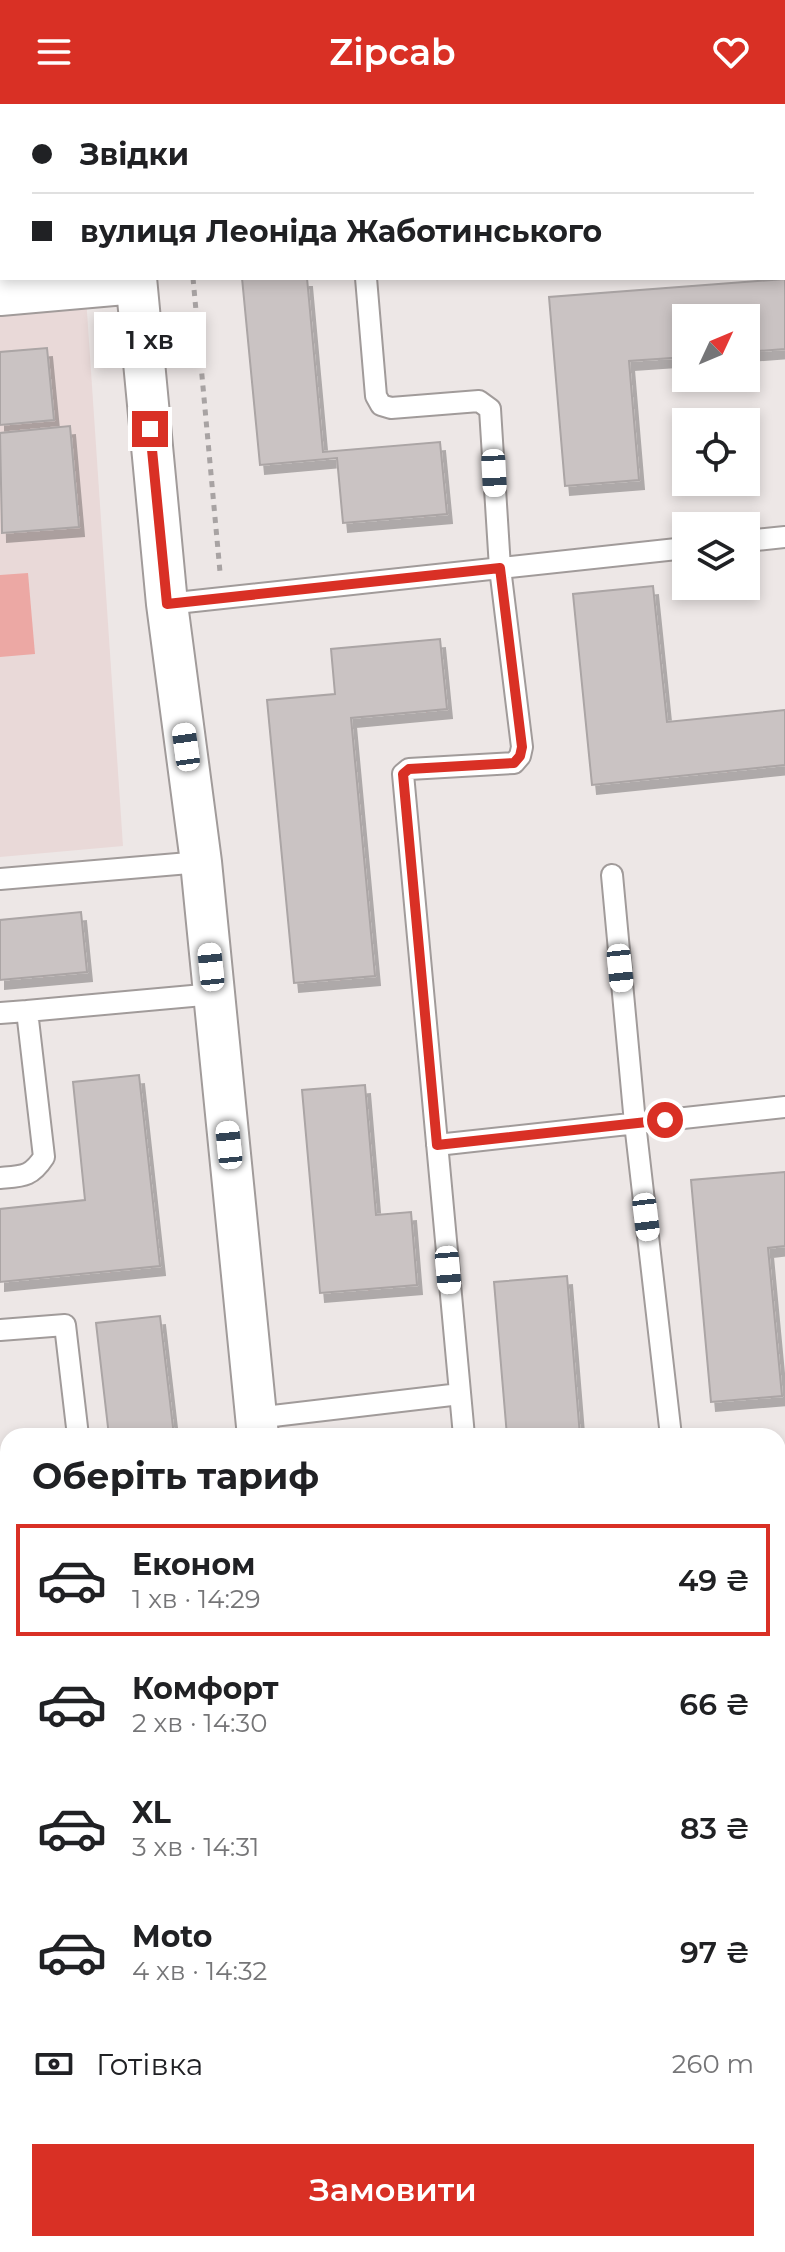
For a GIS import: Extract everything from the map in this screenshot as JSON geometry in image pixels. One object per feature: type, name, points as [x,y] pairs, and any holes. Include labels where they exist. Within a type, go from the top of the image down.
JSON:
[{"type":"street","points":[[0,295],[136,280],[167,604],[201,862],[257,1427]]},
{"type":"lane","points":[[366,280],[376,396],[381,405],[391,408],[479,401],[490,409],[500,568],[522,747],[514,763],[409,769],[403,774],[463,1428]]},
{"type":"lane","points":[[760,540],[785,537]]},
{"type":"lane","points":[[167,604],[672,550]]},
{"type":"lane","points":[[0,879],[201,862]]},
{"type":"lane","points":[[612,875],[635,1123],[670,1428]]},
{"type":"lane","points":[[0,1013],[214,994]]},
{"type":"lane","points":[[0,1178],[26,1176],[36,1169],[44,1157],[27,1011]]},
{"type":"lane","points":[[437,1145],[785,1107]]},
{"type":"lane","points":[[0,1330],[65,1325],[77,1428]]},
{"type":"lane","points":[[257,1427],[460,1394]]},
{"type":"path","points":[[193,280],[222,598]]},
{"type":"shaded area","points":[[86,297],[123,846],[0,857],[0,304]]},
{"type":"shaded area","points":[[28,573],[35,654],[0,657],[0,575]]},
{"type":"building","points":[[242,280],[307,280],[323,452],[440,442],[447,514],[343,523],[337,458],[260,465]]},
{"type":"building","points":[[785,280],[785,349],[760,351],[760,304],[672,304],[672,358],[629,361],[639,480],[565,486],[549,297]]},
{"type":"building","points":[[47,348],[54,420],[0,425],[0,352]]},
{"type":"building","points":[[70,426],[79,527],[2,533],[0,433]]},
{"type":"building","points":[[653,586],[667,722],[785,710],[785,765],[592,785],[573,594]]},
{"type":"building","points":[[440,639],[447,709],[351,718],[375,976],[294,983],[267,700],[335,694],[331,649]]},
{"type":"building","points":[[81,912],[87,972],[0,980],[0,920]]},
{"type":"building","points":[[139,1075],[160,1266],[0,1282],[0,1209],[85,1200],[73,1082]]},
{"type":"building","points":[[365,1085],[376,1215],[411,1212],[417,1285],[320,1293],[302,1090]]},
{"type":"building","points":[[785,1172],[785,1246],[768,1248],[782,1396],[711,1402],[691,1180]]},
{"type":"building","points":[[567,1276],[579,1428],[506,1428],[494,1282]]},
{"type":"building","points":[[160,1316],[173,1428],[108,1428],[96,1323]]},
{"type":"route","points":[[150,429],[167,604],[500,568],[522,747],[520,756],[514,763],[407,769],[403,774],[437,1145],[665,1120]]}]
